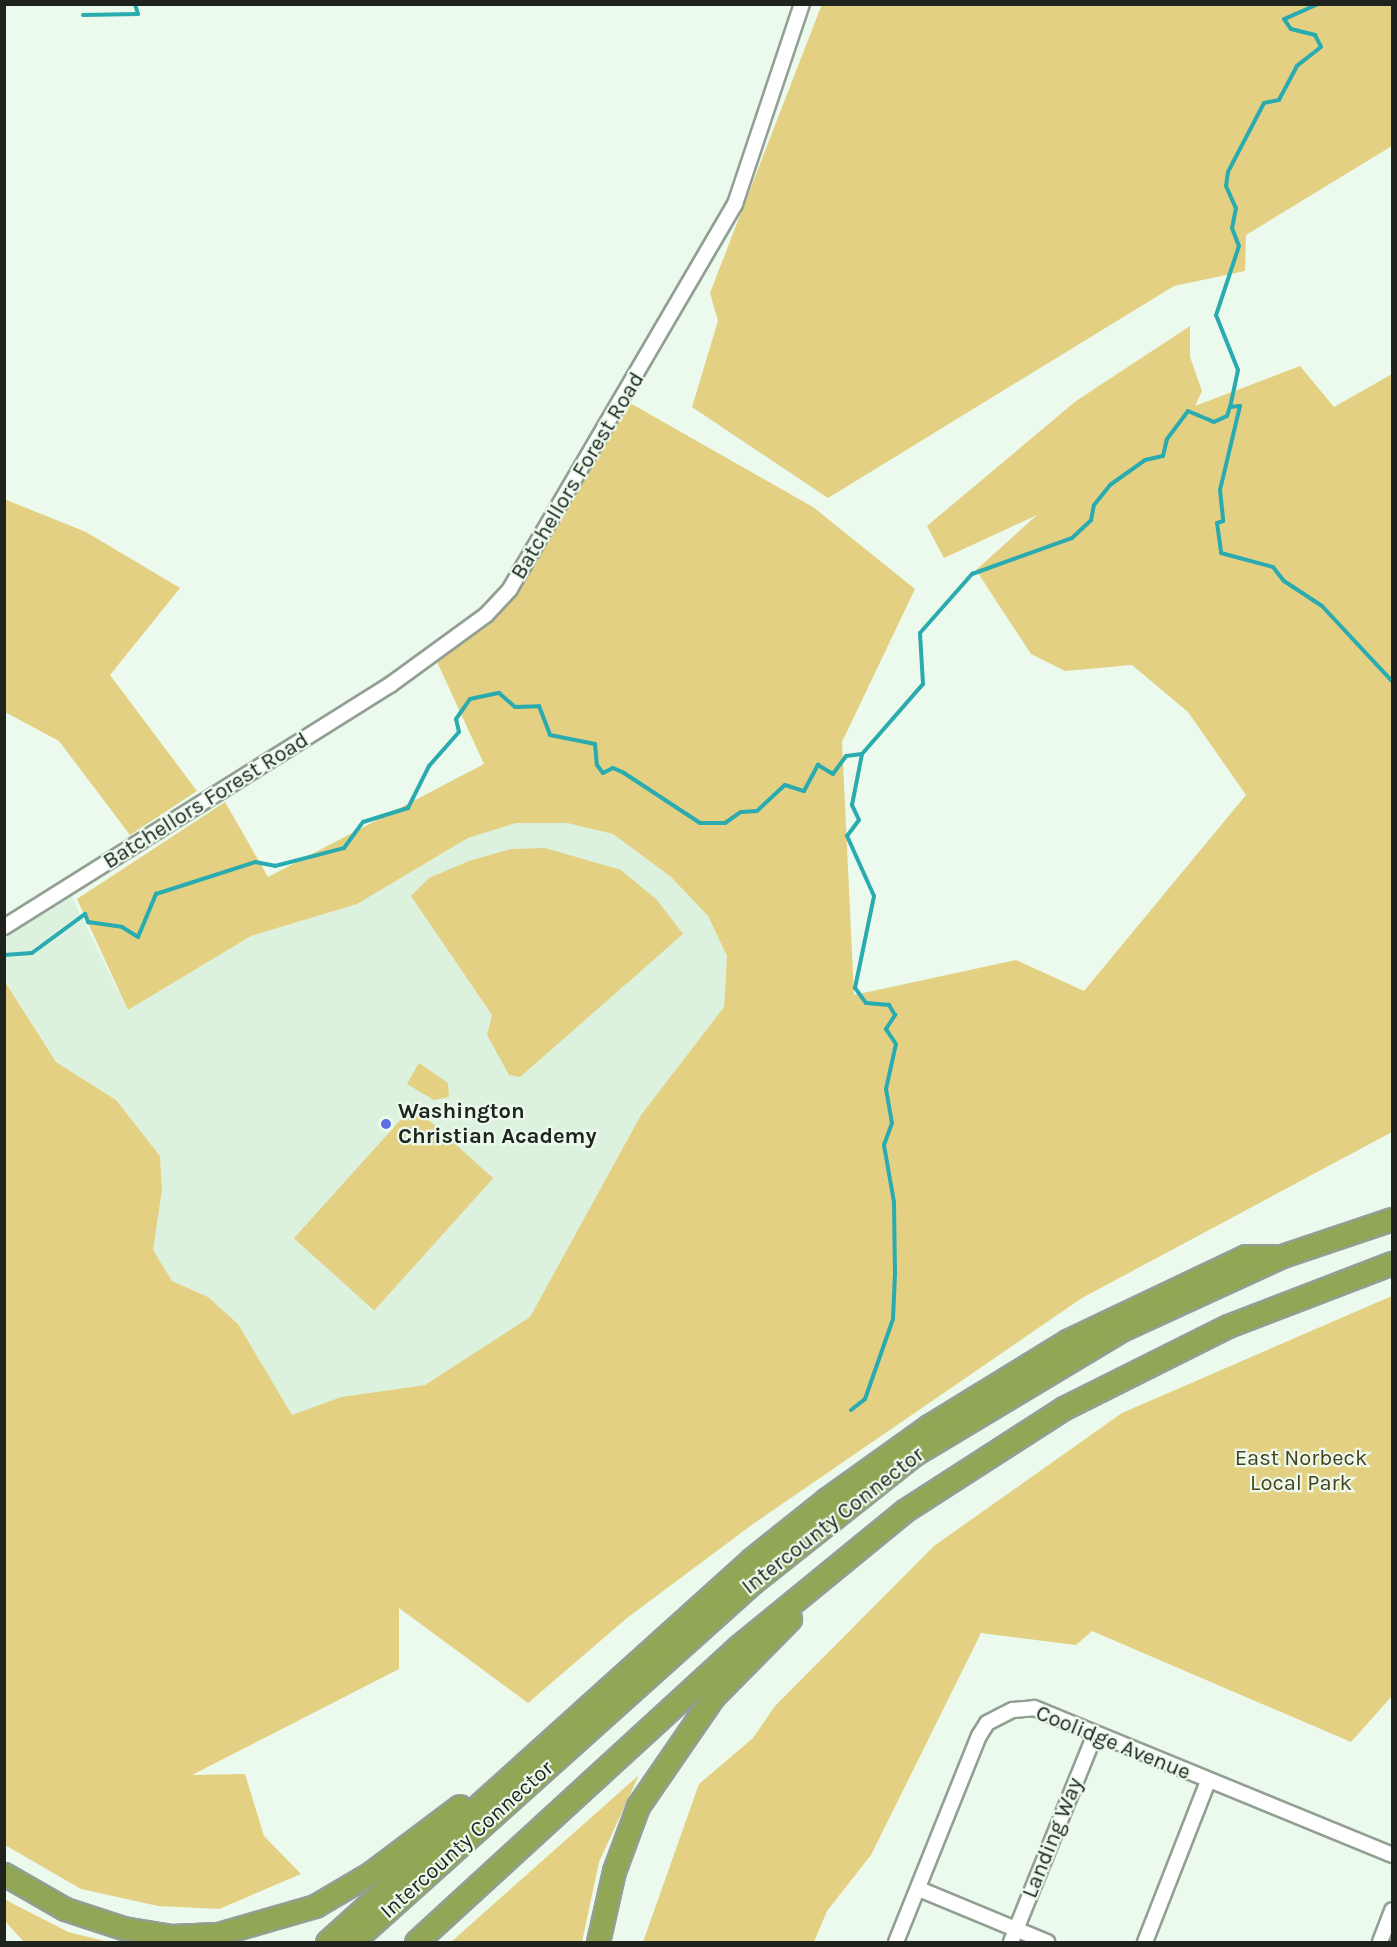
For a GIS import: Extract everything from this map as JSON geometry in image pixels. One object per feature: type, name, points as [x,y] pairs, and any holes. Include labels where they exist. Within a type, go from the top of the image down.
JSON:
[{"type":"highway","name":"Intercounty Connector","points":[[352,1942],[753,1582],[913,1455],[1119,1331],[1282,1256],[1392,1219]]},
{"type":"highway","points":[[327,1942],[752,1559],[929,1426],[1004,1377],[1137,1305],[1246,1256],[1282,1256]]},
{"type":"highway","name":"Intercounty Connector","points":[[416,1942],[738,1647],[904,1511],[1064,1408],[1228,1326],[1392,1263]]},
{"type":"highway","points":[[598,1942],[614,1870],[638,1806],[674,1750],[713,1697],[866,1542]]},
{"type":"highway","points":[[4,1874],[65,1909],[123,1928],[171,1936],[218,1934],[315,1906],[370,1873],[542,1749]]},
{"type":"street","name":"Batchellors Forest Road","points":[[4,927],[390,685],[486,615],[510,589],[735,204],[802,4]]},
{"type":"street","name":"Coolidge Avenue","points":[[896,1942],[987,1723],[1012,1710],[1034,1708],[1392,1855]]},
{"type":"street","name":"Landing Way","points":[[1014,1937],[1095,1734]]},
{"type":"street","points":[[1145,1942],[1208,1781]]},
{"type":"street","points":[[919,1889],[1014,1937],[1047,1942]]},
{"type":"street","points":[[1380,1942],[1391,1916]]},
{"type":"shaded area","name":"Washington Christian Academy","points":[[516,823],[567,823],[613,834],[671,877],[708,916],[727,956],[724,1007],[641,1115],[530,1317],[425,1385],[341,1397],[292,1415],[238,1324],[208,1297],[172,1281],[152,1250],[162,1190],[160,1156],[116,1100],[56,1062],[5,980],[5,938],[71,896],[128,1010],[251,936],[357,904],[468,838]]},
{"type":"green space","points":[[822,4],[1392,5],[1392,146],[1246,235],[1245,271],[1174,286],[828,498],[692,407],[718,321],[710,293]]},
{"type":"green space","points":[[1190,326],[1190,357],[1202,391],[1195,406],[1300,366],[1334,407],[1392,374],[1392,1132],[1082,1298],[753,1524],[627,1618],[528,1703],[399,1608],[399,1669],[192,1775],[245,1774],[264,1836],[301,1874],[219,1909],[158,1906],[81,1889],[5,1845],[4,980],[56,1062],[116,1100],[160,1156],[162,1190],[153,1250],[172,1281],[208,1297],[238,1324],[292,1415],[341,1397],[425,1385],[530,1317],[641,1115],[724,1007],[727,956],[708,916],[671,877],[613,834],[567,823],[516,823],[468,838],[357,904],[251,936],[128,1010],[77,899],[225,802],[268,877],[484,764],[433,653],[486,615],[623,399],[813,507],[915,589],[842,742],[854,995],[1016,960],[1084,991],[1246,795],[1188,712],[1132,665],[1065,671],[1031,654],[976,570],[1037,515],[944,558],[927,526],[1076,401]]},
{"type":"green space","points":[[4,499],[86,532],[180,588],[110,675],[197,791],[130,835],[59,741],[5,712]]},
{"type":"green space","points":[[545,848],[621,870],[657,900],[683,934],[520,1077],[509,1075],[487,1035],[492,1015],[411,896],[429,878],[469,861],[511,849]]},
{"type":"green space","points":[[419,1063],[448,1083],[449,1097],[434,1100],[407,1084]]},
{"type":"green space","points":[[413,1106],[493,1178],[374,1311],[294,1238]]},
{"type":"green space","name":"East Norbeck Local Park","points":[[1392,1296],[1392,1696],[1351,1742],[1092,1631],[1076,1645],[981,1633],[871,1855],[827,1911],[814,1942],[643,1942],[699,1784],[753,1738],[775,1706],[934,1546],[1122,1413]]},
{"type":"green space","points":[[639,1775],[599,1862],[582,1942],[451,1942]]},
{"type":"green space","points":[[4,1899],[68,1932],[109,1942],[24,1942],[5,1921]]},
{"type":"waterway","points":[[83,15],[138,14],[135,4]]},
{"type":"waterway","points":[[1318,4],[1284,19],[1291,29],[1315,35],[1321,47],[1297,66],[1279,100],[1264,103],[1228,172],[1226,186],[1236,208],[1232,228],[1239,246],[1216,315],[1238,370],[1230,407],[1240,406],[1220,490],[1223,521],[1217,523],[1221,553],[1273,567],[1284,581],[1322,606],[1392,681]]},
{"type":"waterway","points":[[851,1410],[865,1399],[893,1319],[895,1274],[894,1202],[884,1145],[892,1123],[886,1089],[896,1044],[886,1029],[895,1015],[889,1005],[866,1003],[855,988],[874,896],[847,836],[859,820],[852,805],[862,754],[923,684],[920,633],[972,574],[1072,538],[1091,520],[1094,505],[1110,485],[1145,460],[1163,456],[1167,439],[1188,411],[1214,422],[1227,416],[1230,407]]},
{"type":"waterway","points":[[4,955],[32,953],[85,914],[88,922],[122,927],[138,937],[156,894],[255,862],[275,866],[344,848],[363,822],[408,808],[429,766],[459,732],[456,719],[470,699],[499,693],[515,707],[539,706],[550,735],[595,744],[597,765],[603,773],[613,768],[624,773],[700,823],[725,823],[741,812],[757,811],[785,785],[804,791],[818,765],[833,774],[846,756],[862,754]]},
{"type":"place","name":"Washington Christian Academy","points":[[386,1124]]}]
